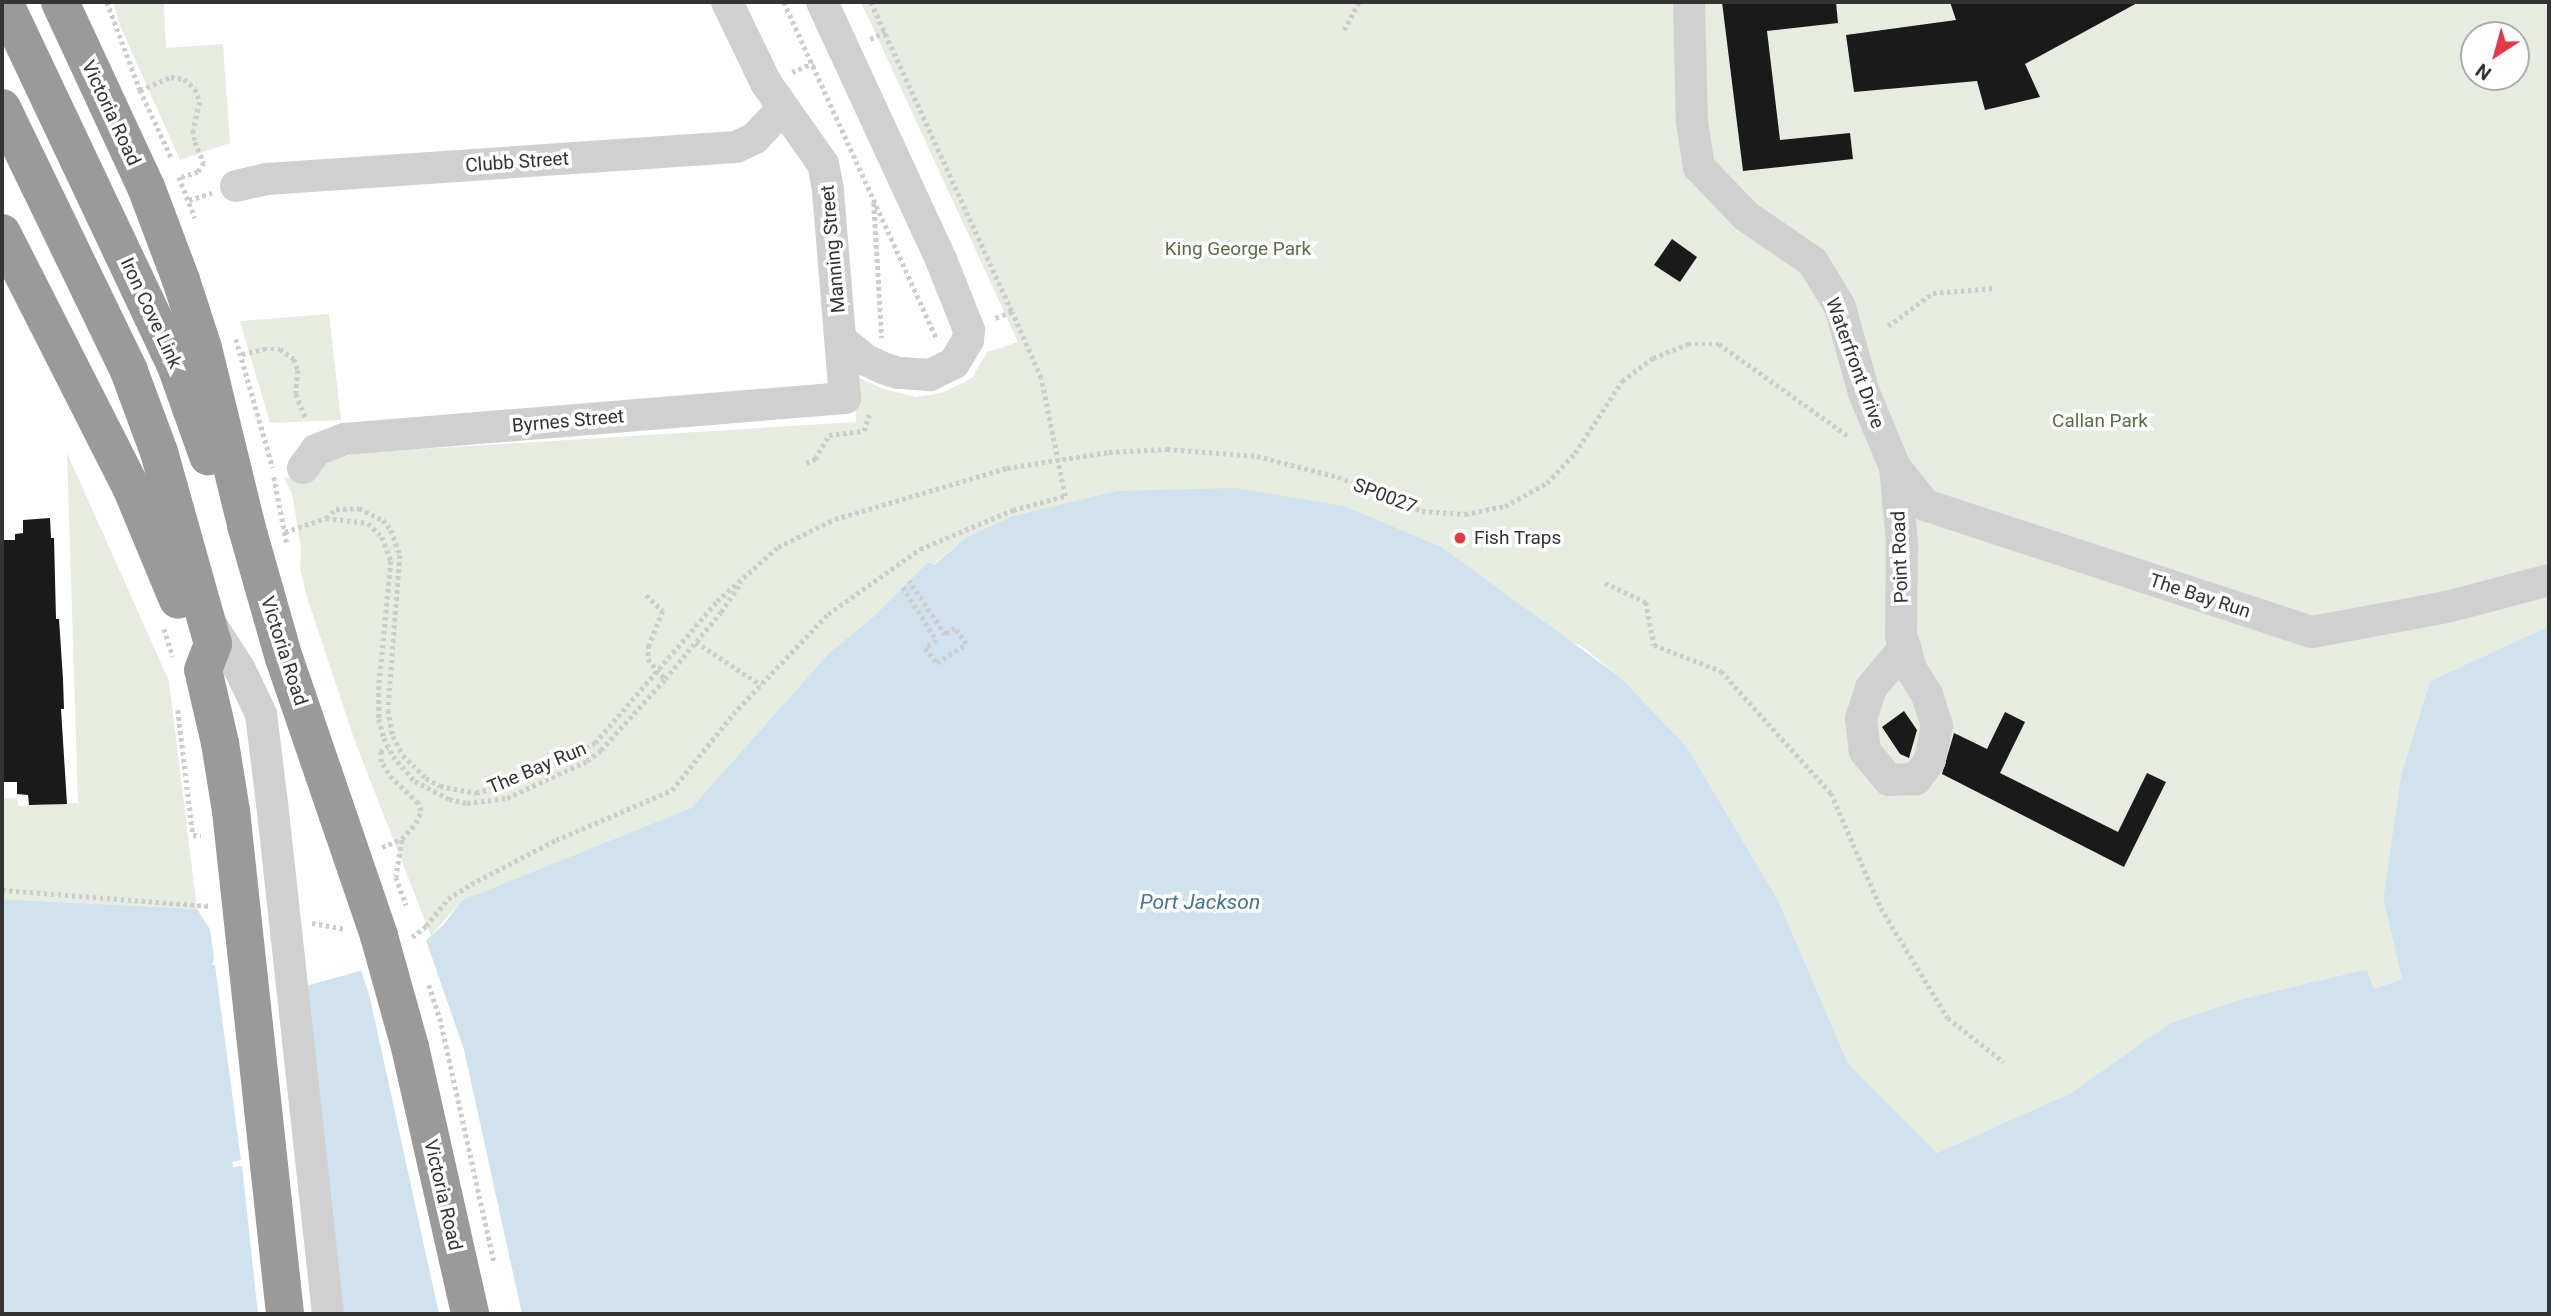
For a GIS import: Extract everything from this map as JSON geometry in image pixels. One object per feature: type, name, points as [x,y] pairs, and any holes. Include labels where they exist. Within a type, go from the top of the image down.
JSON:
[{"type":"highway","name":"Iron Cove Link","points":[[4,2],[176,366],[212,470],[253,610],[279,644]]},
{"type":"highway","name":"Victoria Road","points":[[60,2],[146,187],[181,280],[225,432],[279,644],[389,973],[410,1047],[471,1314]]},
{"type":"highway","points":[[2,108],[129,371],[159,452],[213,644],[220,743],[231,811],[285,1314]]},
{"type":"highway","points":[[2,233],[131,487],[184,615],[216,673]]},
{"type":"street","name":"Manning Street","points":[[727,2],[775,96],[811,144],[827,176],[845,398]]},
{"type":"street","points":[[822,2],[942,262],[969,330],[968,340],[954,363],[930,375],[898,373],[883,368],[866,360],[841,340]]},
{"type":"street","name":"Waterfront Drive","points":[[1689,2],[1692,122],[1699,167],[1746,216],[1813,262],[1840,307],[1864,393],[1890,456]]},
{"type":"street","name":"Clubb Street","points":[[236,186],[267,178],[736,147],[755,138],[775,96]]},
{"type":"street","name":"Byrnes Street","points":[[303,468],[316,450],[344,439],[845,398]]},
{"type":"street","name":"The Bay Run","points":[[1890,456],[1925,505],[2312,632],[2447,607],[2549,580]]},
{"type":"street","name":"Point Road","points":[[1890,456],[1902,543],[1901,636],[1905,648]]},
{"type":"street","points":[[216,673],[261,714],[328,1314]]},
{"type":"path","points":[[784,2],[939,343],[1012,312]]},
{"type":"path","points":[[400,939],[412,937],[426,926],[448,899],[471,884],[556,840],[672,790],[733,714],[828,614],[920,549],[1013,510],[1065,496],[1041,378],[871,2]]},
{"type":"path","points":[[1344,30],[1359,2]]},
{"type":"path","points":[[775,96],[813,63],[844,50]]},
{"type":"path","points":[[141,90],[171,77],[184,79],[195,89],[200,102],[193,130],[204,163],[198,172],[180,178]]},
{"type":"path","points":[[874,199],[883,368]]},
{"type":"path","points":[[1888,326],[1933,293],[1994,288]]},
{"type":"path","name":"SP0027","points":[[878,505],[1007,468],[1109,452],[1167,449],[1257,456],[1338,477],[1422,510],[1465,514],[1505,506],[1547,483],[1576,453],[1622,381],[1653,358],[1688,344],[1720,344],[1837,430],[1890,456]]},
{"type":"path","points":[[242,354],[280,349],[294,359],[298,370],[296,394],[306,419]]},
{"type":"path","name":"The Bay Run","points":[[285,532],[326,518],[336,509],[359,508],[383,520],[397,540],[400,555],[388,710],[390,725],[402,755],[426,778],[440,786],[476,793],[569,757],[595,743],[717,601],[778,547],[835,519],[878,505]]},
{"type":"path","name":"The Bay Run","points":[[326,518],[368,523],[389,548],[391,561],[379,697],[379,719],[388,747],[403,769],[434,793],[467,803],[507,798],[587,761],[613,739],[665,679],[721,612],[746,574]]},
{"type":"path","points":[[903,587],[937,641],[925,648],[937,663],[966,644],[956,628],[945,635],[909,581]]},
{"type":"path","points":[[1605,583],[1646,602],[1654,645],[1721,671],[1831,793],[1881,908],[1948,1017],[2004,1062]]},
{"type":"path","points":[[646,595],[663,611],[648,659],[665,679]]},
{"type":"path","points":[[696,642],[761,685]]},
{"type":"path","points":[[177,718],[183,761]]},
{"type":"path","points":[[402,839],[396,877],[405,905]]},
{"type":"path","points":[[2,890],[186,901],[222,908]]},
{"type":"path","points":[[309,923],[348,930]]},
{"type":"green space","points":[[113,2],[164,2],[166,48],[223,44],[230,143],[180,160],[121,28]]},
{"type":"green space","name":"Callan Park","points":[[861,2],[2549,2],[2549,626],[2430,681],[2401,775],[2383,899],[2402,979],[2374,989],[2367,969],[2242,999],[2170,1023],[2071,1093],[1937,1153],[1848,1063],[1778,900],[1687,747],[1620,677],[1580,645],[1010,517],[965,538],[933,565],[928,562],[872,618],[830,652],[691,808],[462,900],[431,936],[354,739],[307,597],[300,569],[301,549],[292,493],[284,478],[289,478],[288,470],[358,453],[856,422],[853,375],[883,389],[916,397],[942,393],[972,378],[987,352],[1018,342]]},
{"type":"green space","points":[[329,314],[341,420],[270,423],[240,321]]},
{"type":"green space","points":[[67,453],[169,681],[197,909],[2,899],[2,798],[17,798],[19,806],[78,803]]},
{"type":"water","name":"Port Jackson","points":[[1236,488],[1344,506],[1441,547],[1620,677],[1687,747],[1778,900],[1848,1063],[1937,1153],[2071,1093],[2170,1023],[2242,999],[2367,969],[2374,989],[2402,979],[2383,899],[2401,775],[2430,681],[2549,626],[2549,1314],[2,1314],[2,899],[197,909],[255,1000],[407,958],[444,924],[462,900],[691,808],[830,652],[872,618],[928,562],[934,565],[965,538],[1010,517],[1117,491]]},
{"type":"pier","points":[[209,921],[257,996],[298,985],[333,1314],[258,1314],[242,1166],[233,1167],[232,1162],[241,1160],[215,965],[212,965],[214,958]]},
{"type":"pier","points":[[425,937],[464,1050],[522,1314],[439,1314],[370,998],[360,967],[405,955]]},
{"type":"building","points":[[1722,2],[1836,2],[1838,23],[1767,31],[1780,140],[1850,133],[1853,159],[1743,171]]},
{"type":"building","points":[[1950,2],[2139,2],[2025,64],[2040,97],[1985,110],[1977,81],[1854,92],[1846,35],[1956,20]]},
{"type":"building","points":[[1672,239],[1697,257],[1680,282],[1654,265]]},
{"type":"building","points":[[50,518],[51,538],[54,538],[56,619],[59,619],[63,679],[64,709],[61,709],[67,804],[29,805],[28,795],[17,794],[17,782],[2,782],[2,540],[15,540],[15,534],[23,533],[23,520]]},
{"type":"building","points":[[1904,711],[1917,730],[1909,758],[1900,754],[1882,727]]},
{"type":"building","points":[[2005,712],[2025,722],[2000,773],[2118,832],[2147,773],[2166,782],[2124,867],[1942,774],[1954,733],[1987,749]]},
{"type":"place","name":"Fish Traps","points":[[1460,538]]},
{"type":"park label","name":"King George Park","points":[[1238,249]]}]
